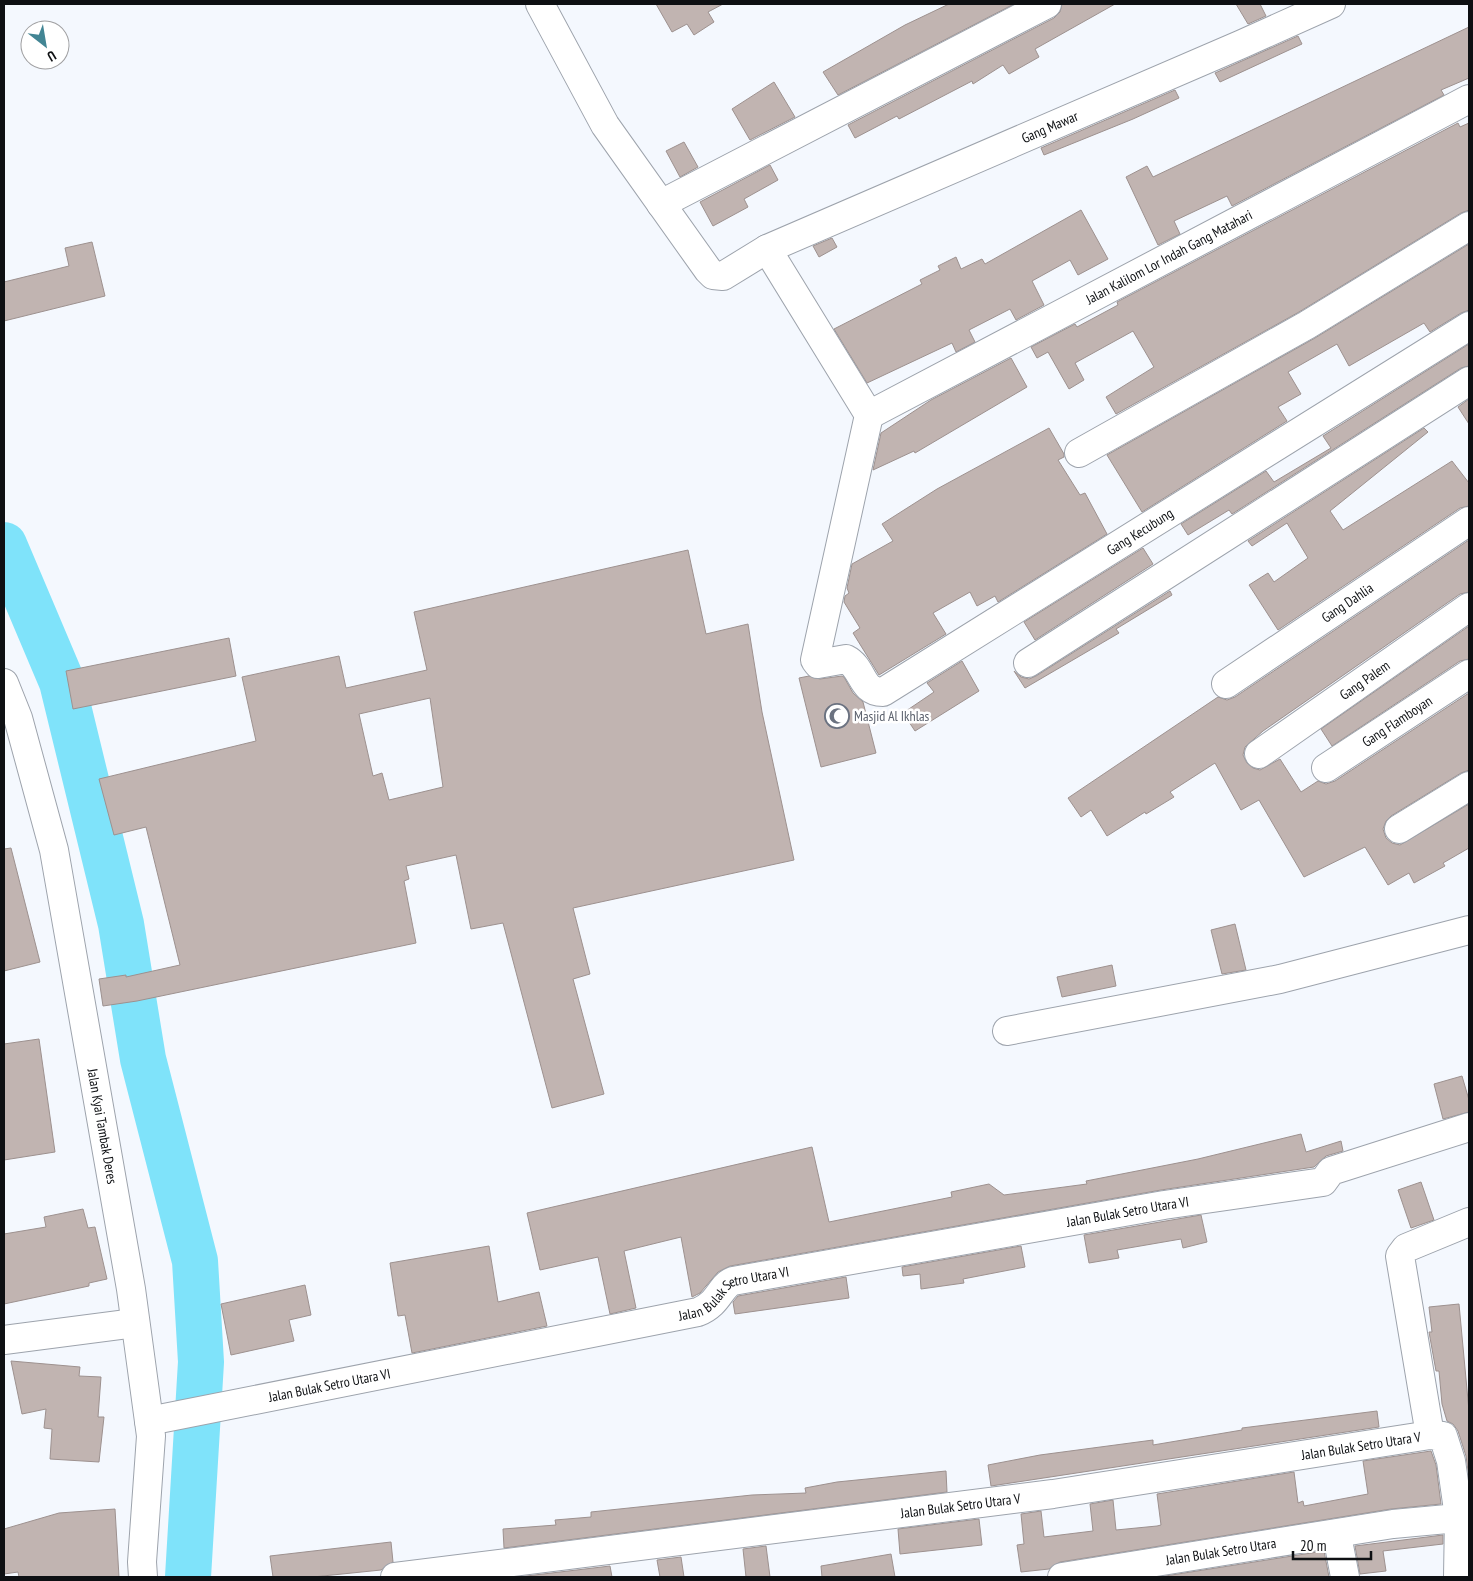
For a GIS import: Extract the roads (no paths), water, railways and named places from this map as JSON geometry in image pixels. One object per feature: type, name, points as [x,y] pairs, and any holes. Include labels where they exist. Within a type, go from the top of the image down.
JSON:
[{"type":"street","name":"Gang Mawar","points":[[543,4],[605,124],[713,275],[723,276],[766,249],[1331,4]]},
{"type":"street","points":[[661,204],[1047,4]]},
{"type":"street","name":"Jalan Kalilom Lor Indah Gang Matahari","points":[[869,414],[1469,99]]},
{"type":"street","points":[[1079,453],[1307,325],[1469,226]]},
{"type":"street","points":[[766,249],[869,414]]},
{"type":"street","name":"Gang Kecubung","points":[[869,414],[815,660],[818,664],[849,661],[854,665],[866,686],[874,692],[883,692],[1469,326]]},
{"type":"street","points":[[1028,663],[1469,381]]},
{"type":"street","name":"Gang Dahlia","points":[[1226,684],[1469,521]]},
{"type":"street","name":"Gang Palem","points":[[1259,754],[1469,607]]},
{"type":"street","name":"Gang Flamboyan","points":[[1326,768],[1469,674]]},
{"type":"street","name":"Jalan Kyai Tambak Deres","points":[[4,684],[18,718],[54,850],[135,1323],[160,1419],[151,1436],[142,1562],[143,1577]]},
{"type":"street","points":[[1399,830],[1469,786]]},
{"type":"street","points":[[1007,1031],[1280,979],[1469,930]]},
{"type":"street","name":"Jalan Bulak Setro Utara VI","points":[[160,1419],[698,1312],[714,1303],[731,1282],[1327,1176],[1469,1127]]},
{"type":"street","points":[[1430,1435],[1400,1256],[1406,1248],[1469,1222]]},
{"type":"street","points":[[4,1340],[135,1323]]},
{"type":"street","name":"Jalan Bulak Setro Utara V","points":[[395,1577],[1043,1496],[1430,1435],[1443,1436],[1446,1440],[1464,1517]]},
{"type":"street","points":[[1458,1577],[1464,1517]]},
{"type":"street","name":"Jalan Bulak Setro Utara","points":[[1062,1577],[1337,1535],[1393,1524],[1464,1517]]},
{"type":"street","points":[[1337,1535],[1345,1577]]},
{"type":"waterway","points":[[4,545],[62,682],[121,924],[143,1059],[195,1261],[201,1362],[188,1577]]},
{"type":"place","name":"Masjid Al Ikhlas","points":[[837,716]]}]
